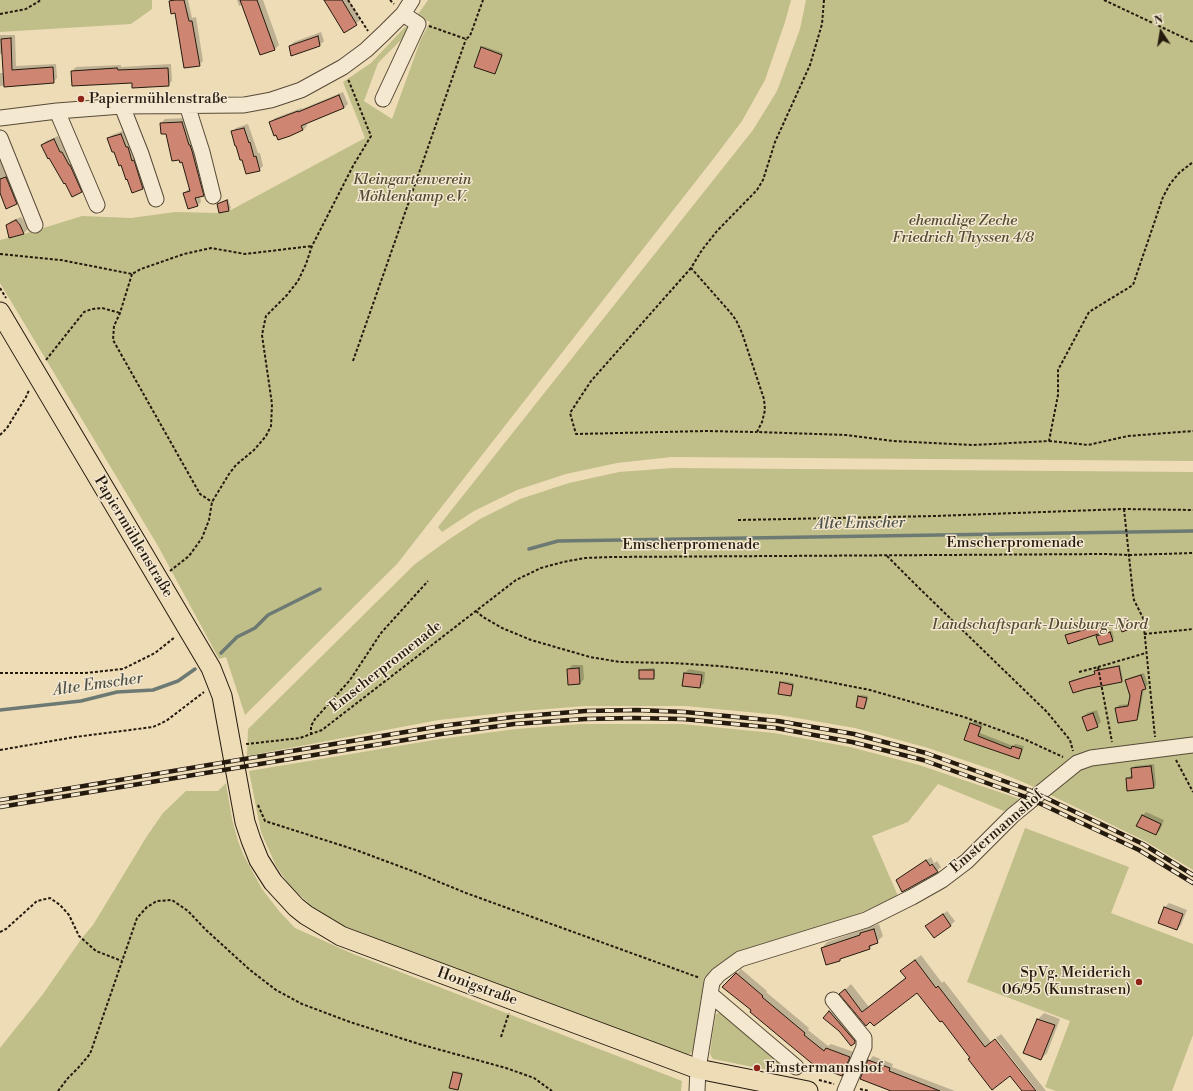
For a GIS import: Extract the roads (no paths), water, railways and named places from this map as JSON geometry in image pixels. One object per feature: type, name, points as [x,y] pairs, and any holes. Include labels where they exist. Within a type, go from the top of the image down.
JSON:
[{"type":"main road","name":"Papiermühlenstraße","points":[[0,312],[212,668],[222,696],[237,773]]},
{"type":"main road","name":"Honigstraße","points":[[237,773],[245,822],[259,860],[273,882],[296,907],[306,915],[341,936],[698,1069],[808,1091]]},
{"type":"street","points":[[0,118],[57,110],[122,106],[244,105],[270,100],[301,90],[343,67],[375,42],[402,14],[412,0]]},
{"type":"street","points":[[383,99],[418,24],[402,14]]},
{"type":"street","points":[[187,105],[202,152],[213,196]]},
{"type":"street","points":[[122,106],[141,154],[156,199]]},
{"type":"street","points":[[57,110],[97,205]]},
{"type":"street","points":[[0,138],[35,225]]},
{"type":"street","name":"Emstermannshof","points":[[696,1091],[698,1069],[712,982],[740,959],[866,920],[942,880],[967,861],[1013,815],[1077,763],[1091,758],[1115,754],[1193,745]]},
{"type":"street","points":[[710,994],[796,1067]]},
{"type":"street","points":[[833,1000],[864,1038],[864,1047],[845,1091]]},
{"type":"waterway","name":"Alte Emscher","points":[[529,549],[558,541],[1193,531]]},
{"type":"waterway","name":"Alte Emscher","points":[[221,653],[237,637],[255,628],[268,615],[320,589]]},
{"type":"waterway","name":"Alte Emscher","points":[[0,710],[81,701],[117,692],[153,690],[178,681],[195,669]]},
{"type":"railway","points":[[0,800],[441,726],[513,717],[585,711],[637,710],[685,712],[778,721],[854,734],[926,753],[1029,790],[1143,844],[1193,875]]},
{"type":"railway","points":[[0,807],[441,734],[514,724],[585,719],[683,719],[776,728],[852,742],[923,760],[1039,803],[1139,850],[1193,883]]},
{"type":"place","name":"Papiermühlenstraße","points":[[81,99]]},
{"type":"place","name":"SpVg. Meiderich 06/95 (Kunstrasen)","points":[[1139,982]]},
{"type":"place","name":"Emstermannshof","points":[[757,1068]]},
{"type":"park label","name":"Kleingartenverein Möhlenkamp e.V.","points":[[412,188]]},
{"type":"park label","name":"ehemalige Zeche Friedrich Thyssen 4/8","points":[[963,230]]},
{"type":"park label","name":"Landschaftspark-Duisburg-Nord","points":[[1040,625]]}]
